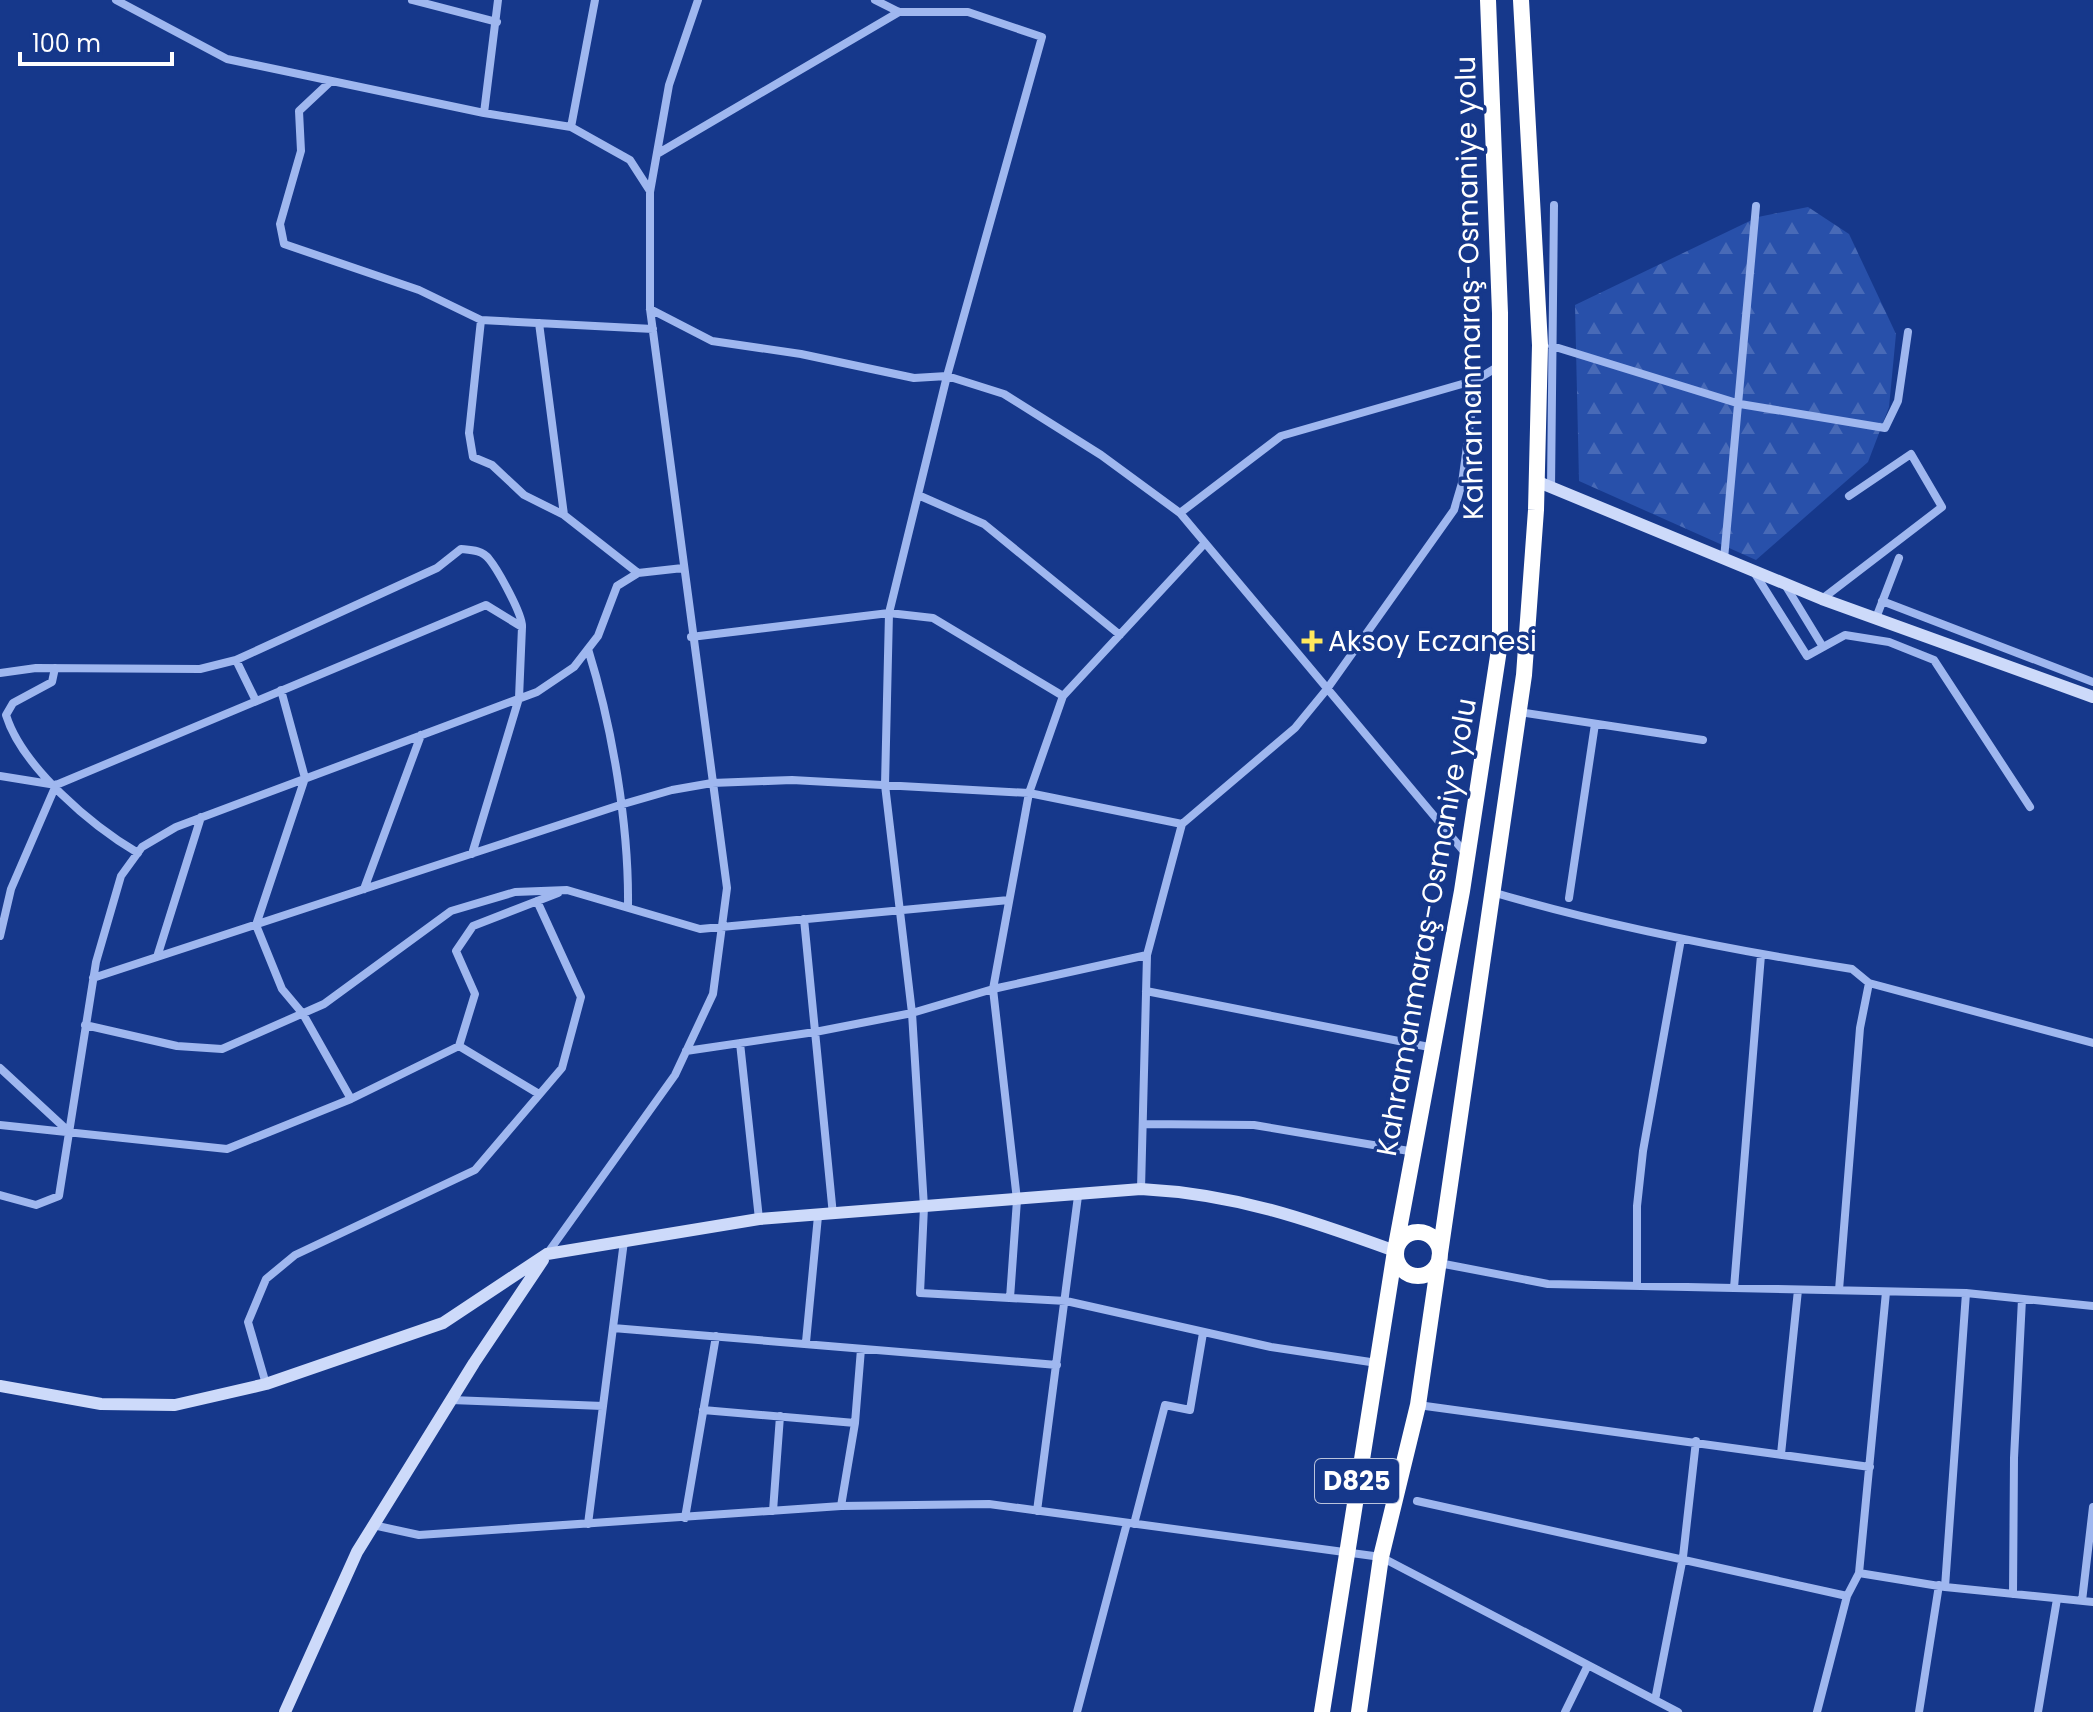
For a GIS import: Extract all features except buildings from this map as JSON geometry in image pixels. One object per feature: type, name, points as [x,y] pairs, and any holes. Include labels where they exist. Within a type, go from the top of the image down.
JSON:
[{"type":"highway","name":"Kahramanmaraş-Osmaniye yolu","points":[[1322,1712],[1345,1553],[1396,1248],[1434,1048],[1500,643],[1499,257],[1488,0]]},
{"type":"highway","name":"Kahramanmaraş-Osmaniye yolu","points":[[1359,1712],[1381,1557],[1418,1405],[1519,712],[1544,485],[1539,314],[1521,0]]},
{"type":"highway","points":[[1424,1233],[1436,1241],[1440,1259],[1429,1272],[1409,1274],[1399,1264],[1396,1248],[1409,1234],[1424,1233]]},
{"type":"street","points":[[116,0],[227,59],[484,113],[571,127],[630,160],[650,192]]},
{"type":"street","points":[[412,0],[497,22]]},
{"type":"street","points":[[484,113],[498,0]]},
{"type":"street","points":[[571,127],[595,0]]},
{"type":"street","points":[[285,1712],[357,1552],[373,1525],[547,1254],[675,1075],[713,994],[727,888],[691,637],[650,309],[650,192],[669,85],[698,0]]},
{"type":"street","points":[[875,0],[899,12],[968,12],[1042,37],[947,376],[889,613],[885,785],[912,1013],[924,1207],[920,1293],[1066,1301],[1271,1347],[1377,1363]]},
{"type":"street","points":[[657,154],[899,12]]},
{"type":"street","points":[[331,81],[299,111],[301,151],[280,224],[284,244],[419,290],[481,320],[653,329]]},
{"type":"street","points":[[1554,205],[1552,346],[1544,485],[1822,599],[2093,697]]},
{"type":"street","points":[[1724,559],[1756,206]]},
{"type":"street","points":[[650,309],[712,341],[801,354],[914,378],[947,376],[1004,394],[1101,455],[1180,513],[1466,855]]},
{"type":"street","points":[[481,320],[469,433],[473,457],[492,465],[524,495],[564,515],[638,573]]},
{"type":"street","points":[[539,323],[564,515]]},
{"type":"street","points":[[1552,346],[1740,404],[1885,428],[1898,401],[1908,332]]},
{"type":"street","points":[[1180,513],[1281,436],[1476,380],[1499,366]]},
{"type":"street","points":[[1141,1189],[1147,955],[1182,824],[1295,728],[1327,689],[1454,510],[1462,483],[1476,380]]},
{"type":"street","points":[[1822,599],[1942,507],[1911,454],[1849,496]]},
{"type":"street","points":[[918,495],[984,524],[1120,635]]},
{"type":"street","points":[[1010,1298],[1017,1200],[993,989],[1029,793],[1063,696],[1205,543]]},
{"type":"street","points":[[0,673],[55,668],[200,669],[236,660],[437,568],[461,549],[477,550],[489,559],[518,606],[522,627],[519,698],[472,854]]},
{"type":"street","points":[[1876,618],[1899,558]]},
{"type":"street","points":[[0,1195],[36,1205],[59,1196],[93,978],[121,876],[138,853],[176,827],[537,692],[574,667],[598,636],[617,586],[638,573],[683,568]]},
{"type":"street","points":[[1754,571],[1807,656],[1845,635],[1889,642],[1934,660],[2030,807]]},
{"type":"street","points":[[1784,582],[1823,647]]},
{"type":"street","points":[[1882,601],[2093,682]]},
{"type":"street","points":[[0,776],[56,785],[486,605],[522,627]]},
{"type":"street","points":[[691,637],[889,613],[933,618],[1063,696]]},
{"type":"street","points":[[588,649],[598,681],[620,805],[628,906]]},
{"type":"street","points":[[236,660],[256,701]]},
{"type":"street","points":[[55,668],[52,682],[13,703],[6,715],[12,735],[56,785],[108,836],[138,853]]},
{"type":"street","points":[[281,690],[305,778],[256,925],[282,989],[303,1014],[351,1099]]},
{"type":"street","points":[[1519,712],[1703,740]]},
{"type":"street","points":[[1569,898],[1595,724]]},
{"type":"street","points":[[364,889],[421,735]]},
{"type":"street","points":[[93,978],[620,805],[672,790],[712,783],[792,780],[1029,793],[1182,824]]},
{"type":"street","points":[[0,936],[11,889],[56,785]]},
{"type":"street","points":[[157,957],[201,817]]},
{"type":"street","points":[[0,886],[11,889]]},
{"type":"street","points":[[85,1025],[177,1046],[222,1049],[324,1004],[451,911],[515,892],[567,890],[700,929],[1009,900]]},
{"type":"street","points":[[0,1125],[227,1149],[351,1099],[459,1046],[475,994],[456,951],[473,926],[567,890]]},
{"type":"street","points":[[1491,891],[1562,913],[1681,939],[1852,969],[1869,983],[2093,1043]]},
{"type":"street","points":[[266,1384],[248,1322],[266,1279],[295,1255],[475,1170],[562,1068],[581,997],[537,901]]},
{"type":"street","points":[[804,919],[833,1215]]},
{"type":"street","points":[[1637,1286],[1637,1206],[1643,1151],[1681,939]]},
{"type":"street","points":[[686,1051],[815,1032],[912,1013],[993,989],[1147,955]]},
{"type":"street","points":[[1734,1288],[1761,955]]},
{"type":"street","points":[[1839,1290],[1860,1028],[1869,983]]},
{"type":"street","points":[[1146,991],[1434,1048]]},
{"type":"street","points":[[740,1043],[759,1219]]},
{"type":"street","points":[[459,1046],[539,1094]]},
{"type":"street","points":[[0,1068],[67,1131]]},
{"type":"street","points":[[1143,1124],[1254,1125],[1415,1152]]},
{"type":"street","points":[[0,1386],[101,1404],[175,1405],[266,1384],[443,1323],[547,1254],[759,1219],[1141,1189],[1201,1192],[1265,1206],[1396,1248]]},
{"type":"street","points":[[1037,1511],[1078,1196]]},
{"type":"street","points":[[806,1342],[818,1216]]},
{"type":"street","points":[[588,1524],[624,1241]]},
{"type":"street","points":[[1440,1259],[1548,1284],[1966,1293],[2093,1306]]},
{"type":"street","points":[[1781,1454],[1798,1290]]},
{"type":"street","points":[[1817,1712],[1847,1596],[1859,1573],[1886,1292]]},
{"type":"street","points":[[1919,1712],[1942,1586],[1966,1293]]},
{"type":"street","points":[[2013,1594],[2014,1458],[2022,1299]]},
{"type":"street","points":[[613,1328],[1057,1365]]},
{"type":"street","points":[[1077,1712],[1165,1405],[1190,1410],[1203,1333]]},
{"type":"street","points":[[685,1518],[716,1336]]},
{"type":"street","points":[[841,1506],[855,1423],[861,1349]]},
{"type":"street","points":[[451,1400],[603,1406]]},
{"type":"street","points":[[1418,1405],[1870,1467]]},
{"type":"street","points":[[703,1410],[855,1423]]},
{"type":"street","points":[[773,1511],[780,1416]]},
{"type":"street","points":[[1655,1700],[1683,1557],[1696,1441]]},
{"type":"street","points":[[1417,1501],[1683,1557],[1847,1596]]},
{"type":"street","points":[[373,1525],[419,1535],[841,1506],[989,1504],[1381,1557],[1678,1712]]},
{"type":"street","points":[[2082,1601],[2093,1507]]},
{"type":"street","points":[[1859,1573],[1942,1586],[2093,1602]]},
{"type":"street","points":[[2038,1712],[2057,1599]]},
{"type":"street","points":[[1565,1712],[1588,1665]]},
{"type":"green space","points":[[1808,207],[1849,234],[1896,334],[1889,407],[1868,462],[1756,560],[1579,481],[1575,305],[1758,217]]},
{"type":"place","name":"Aksoy Eczanesi","points":[[1312,641]]}]
